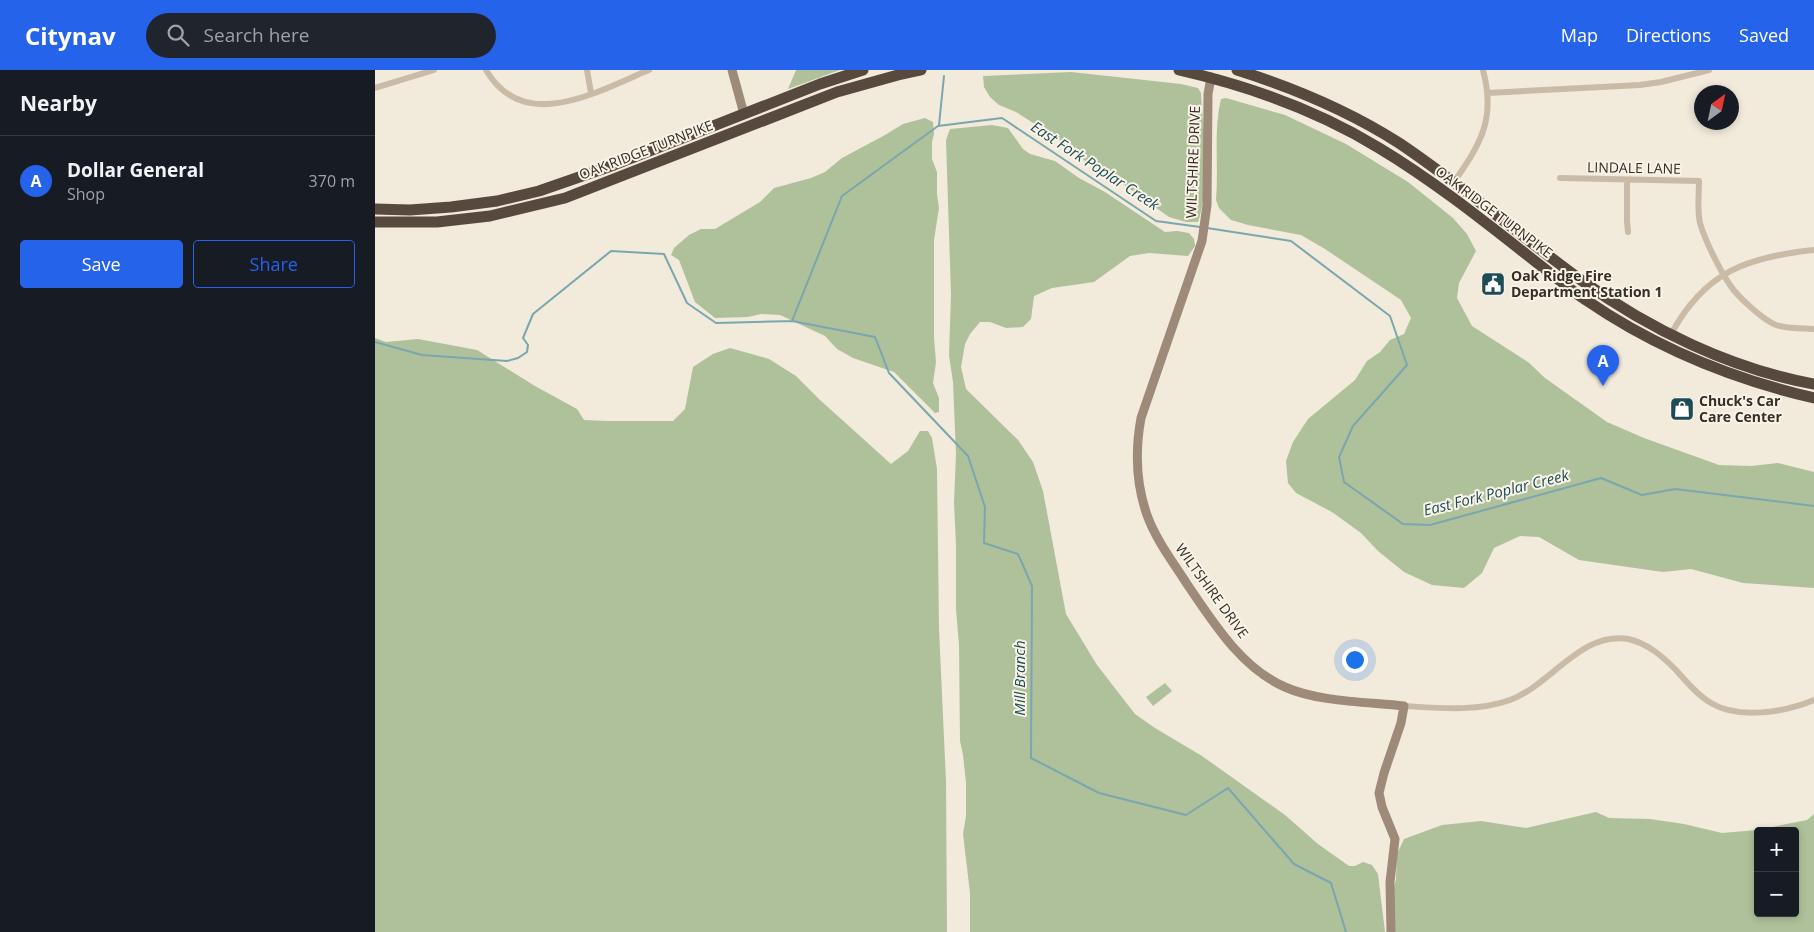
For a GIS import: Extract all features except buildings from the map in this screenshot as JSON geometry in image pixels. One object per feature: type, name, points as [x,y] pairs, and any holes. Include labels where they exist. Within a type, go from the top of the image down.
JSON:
[{"type":"highway","name":"OAK RIDGE TURNPIKE","points":[[375,209],[410,210],[451,207],[539,191],[614,165],[820,84],[863,70]]},
{"type":"highway","name":"OAK RIDGE TURNPIKE","points":[[375,222],[437,222],[490,216],[565,198],[837,92],[921,70]]},
{"type":"highway","name":"OAK RIDGE TURNPIKE","points":[[1179,70],[1212,74],[1269,95],[1310,112],[1380,148],[1445,193],[1585,300],[1620,322],[1698,362],[1755,383],[1814,398]]},
{"type":"highway","name":"OAK RIDGE TURNPIKE","points":[[1237,70],[1280,84],[1338,109],[1397,142],[1602,294],[1671,334],[1740,363],[1814,384]]},
{"type":"highway","points":[[744,114],[747,127]]},
{"type":"highway","points":[[1445,193],[1453,182]]},
{"type":"highway","points":[[1515,246],[1523,236]]},
{"type":"highway","points":[[1665,346],[1671,334]]},
{"type":"street","points":[[375,88],[434,70]]},
{"type":"street","points":[[486,70],[496,84],[508,93],[521,101],[535,104],[558,104],[649,70]]},
{"type":"street","points":[[587,70],[591,93]]},
{"type":"street","points":[[731,70],[744,114]]},
{"type":"street","points":[[1453,182],[1480,140],[1486,123],[1488,93],[1483,70]]},
{"type":"street","points":[[1488,93],[1639,85],[1661,82],[1694,72],[1709,70]]},
{"type":"street","name":"WILTSHIRE DRIVE","points":[[1212,74],[1209,94],[1209,181],[1203,237],[1144,407],[1138,433],[1137,468],[1138,480],[1151,524],[1175,567],[1240,654],[1264,675],[1285,687],[1308,694],[1404,706],[1465,708],[1507,701],[1522,695],[1583,649],[1602,641],[1619,639],[1635,642],[1649,648],[1663,658],[1710,703],[1728,710],[1754,713],[1790,708],[1814,700]]},
{"type":"street","name":"LINDALE LANE","points":[[1560,178],[1699,181],[1698,213],[1700,223],[1723,274]]},
{"type":"street","points":[[1627,180],[1628,232]]},
{"type":"street","points":[[1671,334],[1693,301],[1723,274],[1762,260],[1814,250]]},
{"type":"street","points":[[1723,274],[1731,287],[1766,320],[1787,327],[1814,329]]},
{"type":"street","points":[[1391,932],[1390,882],[1395,839],[1382,807],[1379,793],[1401,723],[1404,706]]},
{"type":"green space","points":[[796,70],[840,70],[788,89]]},
{"type":"green space","points":[[1071,72],[1181,84],[1198,88],[1201,93],[1205,176],[1202,208],[1198,222],[1186,222],[1169,217],[1120,182],[1086,162],[1069,146],[1016,112],[999,105],[990,97],[984,87],[983,76]]},
{"type":"green space","points":[[1226,98],[1285,115],[1346,144],[1408,182],[1453,218],[1467,234],[1476,251],[1459,283],[1457,298],[1472,326],[1528,362],[1545,378],[1607,422],[1644,438],[1719,465],[1751,466],[1778,463],[1814,472],[1814,588],[1743,583],[1691,569],[1663,572],[1579,560],[1539,537],[1520,536],[1494,548],[1482,573],[1464,588],[1432,585],[1404,572],[1378,551],[1361,533],[1332,512],[1296,493],[1288,483],[1286,461],[1293,442],[1308,419],[1355,380],[1367,361],[1380,352],[1390,340],[1404,334],[1411,318],[1401,300],[1301,235],[1231,220],[1219,208],[1216,200],[1217,124],[1221,99]]},
{"type":"green space","points":[[925,118],[933,122],[932,159],[937,172],[939,208],[934,240],[934,338],[936,362],[933,383],[939,398],[939,412],[935,413],[894,372],[853,358],[837,349],[825,336],[780,315],[761,314],[748,317],[715,318],[695,302],[679,260],[671,255],[674,248],[689,235],[701,229],[715,229],[760,202],[774,188],[811,178],[825,172],[842,158],[903,124]]},
{"type":"green space","points":[[992,125],[1008,128],[1023,149],[1030,154],[1055,161],[1165,232],[1189,233],[1194,239],[1195,246],[1188,256],[1149,253],[1130,256],[1094,282],[1052,288],[1034,296],[1031,319],[1023,327],[1006,328],[990,322],[980,322],[970,334],[965,344],[961,367],[966,389],[1018,440],[1033,462],[1043,491],[1066,614],[1097,665],[1135,714],[1202,756],[1285,815],[1318,844],[1349,866],[1355,866],[1363,862],[1372,865],[1378,874],[1385,932],[970,932],[970,893],[963,834],[966,816],[966,783],[960,741],[959,645],[956,609],[954,503],[956,454],[953,382],[949,355],[951,295],[946,140],[950,129]]},
{"type":"green space","points":[[375,338],[386,342],[418,339],[477,350],[535,386],[577,409],[584,420],[607,421],[673,421],[685,409],[693,367],[713,354],[730,348],[769,359],[796,376],[891,464],[908,451],[920,431],[928,431],[932,438],[937,469],[939,629],[946,781],[947,932],[375,932]]},
{"type":"green space","points":[[1165,683],[1172,691],[1153,706],[1146,697]]},
{"type":"green space","points":[[1596,812],[1609,818],[1650,819],[1684,824],[1722,833],[1754,830],[1754,917],[1799,917],[1799,827],[1772,827],[1807,820],[1814,814],[1814,932],[1395,932],[1393,893],[1396,879],[1397,854],[1404,839],[1442,825],[1481,821],[1526,828]]},
{"type":"waterway","points":[[939,125],[944,76]]},
{"type":"waterway","name":"East Fork Poplar Creek","points":[[792,321],[842,196],[938,126],[1002,118],[1156,221],[1200,227]]},
{"type":"waterway","name":"East Fork Poplar Creek","points":[[1207,228],[1291,241],[1390,316],[1407,365],[1353,426],[1339,457],[1344,482],[1403,524],[1430,525],[1601,478],[1642,495],[1675,489],[1814,506]]},
{"type":"waterway","name":"Mill Branch","points":[[375,342],[422,355],[507,361],[518,358],[527,352],[528,345],[523,338],[533,314],[611,251],[664,254],[687,303],[716,323],[792,321],[875,337],[889,373],[968,456],[985,507],[984,543],[1018,554],[1032,586],[1031,758],[1099,793],[1186,815],[1228,788],[1294,864],[1331,883],[1346,932]]},
{"type":"place","name":"Oak Ridge Fire Department Station 1","points":[[1493,284]]},
{"type":"place","name":"Dollar General","points":[[1603,386]]},
{"type":"place","name":"Chuck's Car Care Center","points":[[1682,409]]}]
